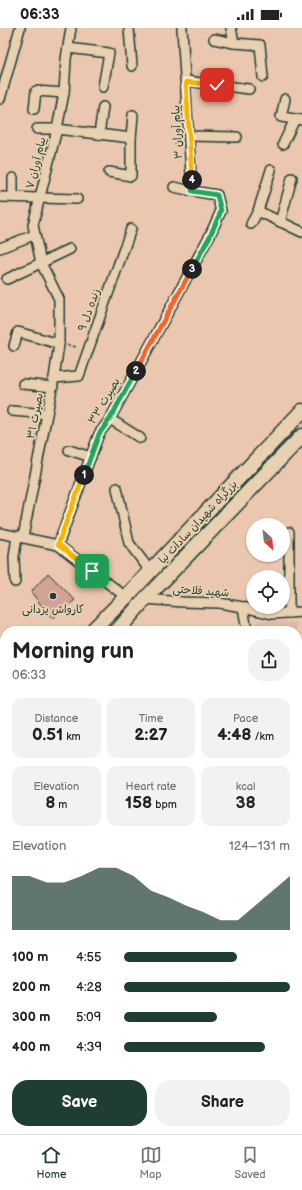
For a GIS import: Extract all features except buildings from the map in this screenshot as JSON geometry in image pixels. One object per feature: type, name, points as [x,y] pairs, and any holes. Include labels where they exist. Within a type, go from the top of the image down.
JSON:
[{"type":"highway","name":"بزرگراه شهیدان سادات نیا","points":[[97,626],[151,572],[302,411]]},
{"type":"highway","name":"بزرگراه شهیدان سادات نیا","points":[[121,626],[145,599],[302,436]]},
{"type":"street","points":[[0,99],[20,28]]},
{"type":"street","name":"پیام آوران ۷","points":[[59,299],[41,263],[33,225],[57,129],[64,93],[71,28]]},
{"type":"street","points":[[129,28],[132,66]]},
{"type":"street","name":"پیام آوران ۳","points":[[182,28],[192,191]]},
{"type":"street","points":[[231,28],[234,42]]},
{"type":"street","points":[[214,39],[260,45],[264,77]]},
{"type":"street","points":[[68,48],[109,53],[103,87]]},
{"type":"street","points":[[186,82],[248,89]]},
{"type":"street","points":[[34,109],[36,91],[64,93]]},
{"type":"street","points":[[282,144],[298,119],[280,117],[285,99]]},
{"type":"street","points":[[99,134],[103,107]]},
{"type":"street","points":[[109,172],[131,176],[131,138],[133,115]]},
{"type":"street","points":[[37,129],[57,129],[131,138]]},
{"type":"street","points":[[189,136],[237,137]]},
{"type":"street","points":[[251,224],[258,211],[271,170]]},
{"type":"street","points":[[13,178],[13,197]]},
{"type":"street","points":[[280,222],[292,178]]},
{"type":"street","points":[[174,187],[192,191]]},
{"type":"street","name":"بصیرت ۳۳","points":[[58,544],[99,434],[110,419],[210,236],[221,211],[217,195],[192,191]]},
{"type":"street","points":[[0,196],[77,199]]},
{"type":"street","points":[[258,211],[302,232]]},
{"type":"street","name":"زنده دل ۹","points":[[53,382],[79,376],[131,229]]},
{"type":"street","points":[[0,248],[34,235]]},
{"type":"street","points":[[7,279],[70,249]]},
{"type":"street","name":"بصیرت ۳۱","points":[[15,582],[14,557],[20,537],[47,414],[59,344],[59,299]]},
{"type":"street","points":[[14,346],[18,332],[59,344]]},
{"type":"street","points":[[23,384],[53,382]]},
{"type":"street","points":[[12,411],[47,414]]},
{"type":"street","points":[[110,419],[140,438]]},
{"type":"street","points":[[69,450],[90,457]]},
{"type":"street","points":[[117,488],[129,544],[151,572]]},
{"type":"street","points":[[0,533],[58,544],[126,597]]},
{"type":"street","name":"شهید فلاحتی","points":[[145,599],[219,603],[246,608]]},
{"type":"street","points":[[243,607],[246,626]]},
{"type":"street","name":"شهید فلاحتی","points":[[290,613],[302,612]]},
{"type":"shaded area","points":[[257,620],[296,623],[296,626],[258,626]]},
{"type":"place","name":"کارواش یزدانی","points":[[53,596]]},
{"type":"route","points":[[92,571],[58,544],[99,434],[110,419],[210,236],[221,211],[217,195],[192,191],[186,82],[217,85]]}]
